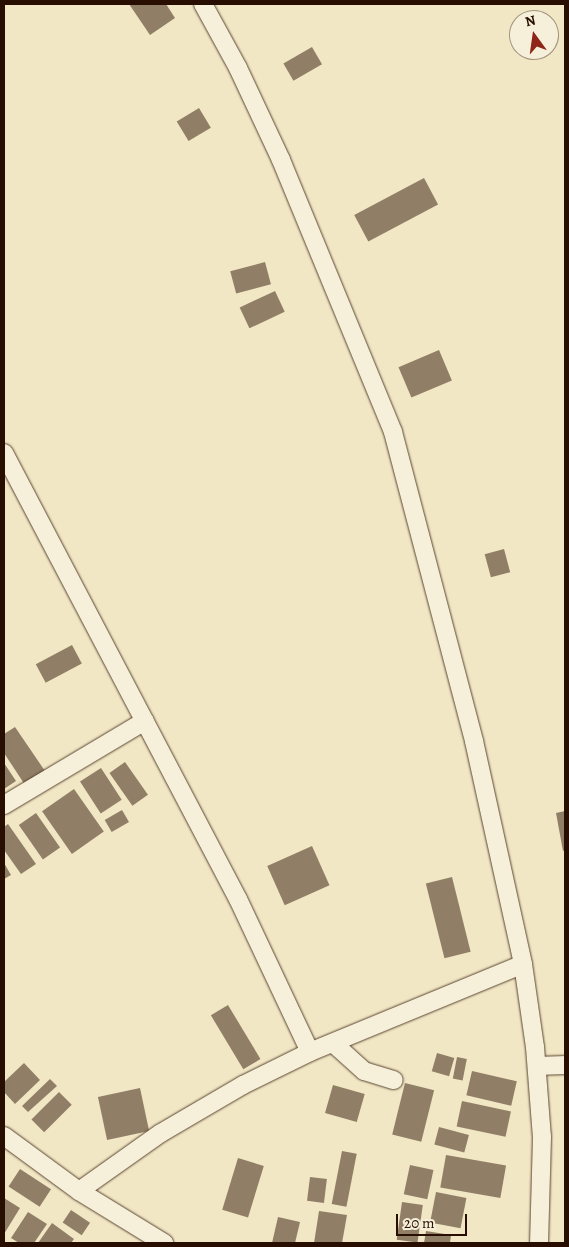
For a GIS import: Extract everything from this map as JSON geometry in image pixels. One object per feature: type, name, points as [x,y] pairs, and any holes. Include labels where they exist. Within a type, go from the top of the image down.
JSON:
[{"type":"street","points":[[203,4],[238,68],[285,169],[393,432],[474,741],[523,964],[537,1066],[542,1137],[539,1243]]},
{"type":"street","points":[[4,453],[238,899],[310,1052]]},
{"type":"street","points":[[4,805],[145,721]]},
{"type":"street","points":[[79,1191],[161,1133],[243,1085],[310,1052],[523,964]]},
{"type":"street","points":[[333,1043],[364,1071],[394,1080]]},
{"type":"street","points":[[537,1066],[565,1065]]},
{"type":"street","points":[[4,1136],[79,1191],[164,1243]]},
{"type":"building","points":[[129,4],[166,4],[175,18],[150,35]]},
{"type":"building","points":[[312,47],[322,64],[293,81],[283,64]]},
{"type":"building","points":[[199,108],[211,128],[189,141],[177,121]]},
{"type":"building","points":[[424,178],[438,204],[368,242],[354,215]]},
{"type":"building","points":[[265,262],[271,284],[236,294],[230,271]]},
{"type":"building","points":[[275,291],[285,312],[249,328],[240,307]]},
{"type":"building","points":[[439,350],[452,380],[411,398],[398,367]]},
{"type":"building","points":[[504,549],[510,572],[491,577],[485,554]]},
{"type":"building","points":[[72,645],[82,664],[46,683],[36,664]]},
{"type":"building","points":[[15,727],[45,771],[25,785],[4,753],[4,734]]},
{"type":"building","points":[[125,762],[148,795],[132,806],[109,773]]},
{"type":"building","points":[[4,763],[16,781],[4,789]]},
{"type":"building","points":[[101,768],[122,800],[101,813],[80,782]]},
{"type":"building","points":[[74,789],[104,832],[72,854],[42,811]]},
{"type":"building","points":[[122,810],[129,822],[112,832],[105,820]]},
{"type":"building","points":[[565,811],[565,850],[563,851],[556,813]]},
{"type":"building","points":[[36,813],[60,847],[43,859],[19,825]]},
{"type":"building","points":[[8,824],[36,864],[21,874],[4,850],[4,827]]},
{"type":"building","points":[[312,846],[329,885],[285,905],[267,866]]},
{"type":"building","points":[[4,863],[11,875],[4,879]]},
{"type":"building","points":[[452,877],[471,952],[444,958],[426,884]]},
{"type":"building","points":[[228,1005],[260,1059],[243,1069],[211,1015]]},
{"type":"building","points":[[437,1053],[454,1058],[449,1076],[432,1071]]},
{"type":"building","points":[[457,1057],[467,1059],[463,1081],[453,1079]]},
{"type":"building","points":[[24,1063],[40,1080],[15,1104],[4,1092],[4,1082]]},
{"type":"building","points":[[472,1071],[517,1081],[511,1106],[466,1095]]},
{"type":"building","points":[[50,1079],[57,1086],[28,1112],[22,1106]]},
{"type":"building","points":[[405,1083],[434,1090],[421,1142],[392,1134]]},
{"type":"building","points":[[333,1085],[365,1094],[357,1122],[325,1113]]},
{"type":"building","points":[[140,1088],[149,1131],[107,1140],[98,1097]]},
{"type":"building","points":[[59,1092],[72,1105],[44,1132],[31,1120]]},
{"type":"building","points":[[462,1101],[511,1111],[506,1137],[457,1126]]},
{"type":"building","points":[[439,1127],[469,1135],[464,1152],[434,1144]]},
{"type":"building","points":[[342,1151],[357,1154],[346,1207],[332,1204]]},
{"type":"building","points":[[446,1155],[506,1166],[500,1198],[440,1187]]},
{"type":"building","points":[[238,1158],[264,1166],[248,1218],[222,1210]]},
{"type":"building","points":[[410,1165],[433,1170],[427,1199],[404,1194]]},
{"type":"building","points":[[20,1169],[51,1189],[40,1207],[9,1187]]},
{"type":"building","points":[[310,1177],[327,1179],[324,1203],[307,1201]]},
{"type":"building","points":[[436,1192],[466,1198],[461,1228],[430,1222]]},
{"type":"building","points":[[4,1198],[20,1208],[4,1234]]},
{"type":"building","points":[[402,1202],[423,1205],[418,1243],[397,1240]]},
{"type":"building","points":[[71,1210],[90,1223],[82,1235],[63,1222]]},
{"type":"building","points":[[319,1211],[347,1215],[342,1243],[314,1243]]},
{"type":"building","points":[[28,1212],[47,1224],[34,1243],[19,1243],[11,1238]]},
{"type":"building","points":[[278,1217],[300,1222],[295,1243],[272,1243]]},
{"type":"building","points":[[52,1223],[74,1239],[71,1243],[38,1243]]},
{"type":"building","points":[[426,1231],[451,1235],[450,1243],[424,1243]]}]
